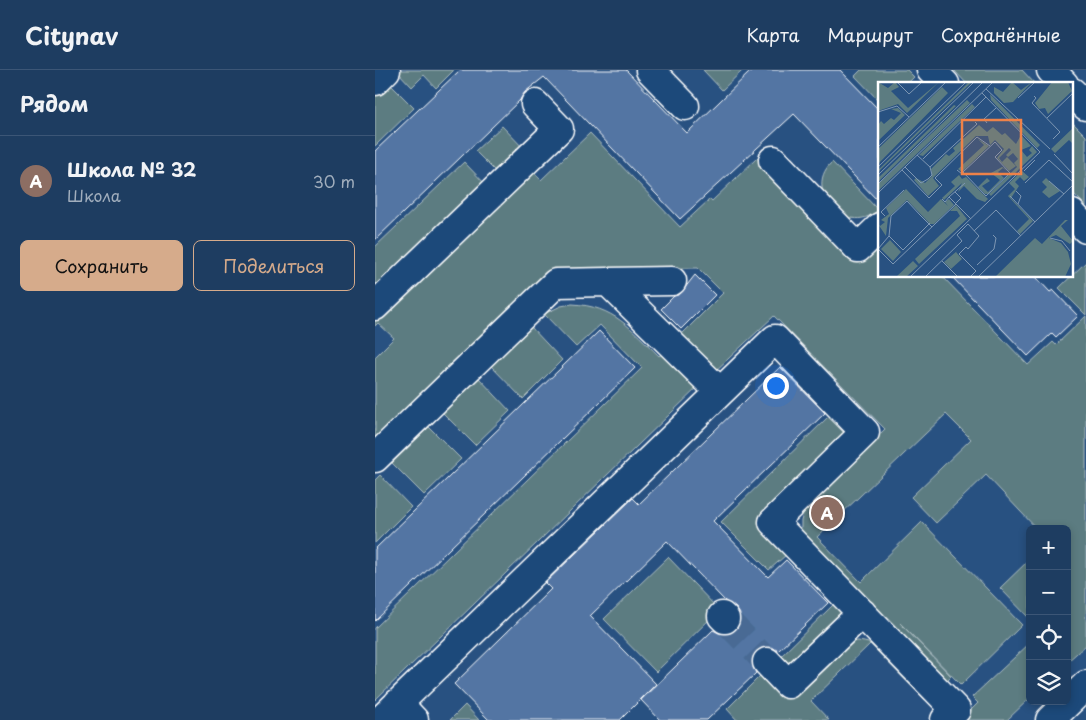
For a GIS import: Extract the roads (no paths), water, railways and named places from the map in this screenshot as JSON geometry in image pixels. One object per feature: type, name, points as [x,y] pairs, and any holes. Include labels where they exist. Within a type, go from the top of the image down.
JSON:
[{"type":"street","points":[[375,81],[386,70]]},
{"type":"street","points":[[650,70],[685,106]]},
{"type":"street","points":[[931,70],[943,82]]},
{"type":"street","points":[[1051,70],[1062,82]]},
{"type":"street","points":[[1073,93],[1086,106]]},
{"type":"street","points":[[375,306],[559,129],[535,104]]},
{"type":"street","points":[[773,160],[858,248],[878,229]]},
{"type":"street","points":[[1073,215],[1086,228]]},
{"type":"street","points":[[375,458],[556,283],[672,281]]},
{"type":"street","points":[[608,282],[720,392]]},
{"type":"street","points":[[398,714],[775,339],[865,432],[773,522],[956,710],[945,720]]},
{"type":"street","points":[[767,662],[788,684],[862,613]]},
{"type":"street","points":[[1050,720],[1086,685]]},
{"type":"tunnel","points":[[725,619],[767,662]]},
{"type":"place","name":"Школа № 32","points":[[827,513]]}]
